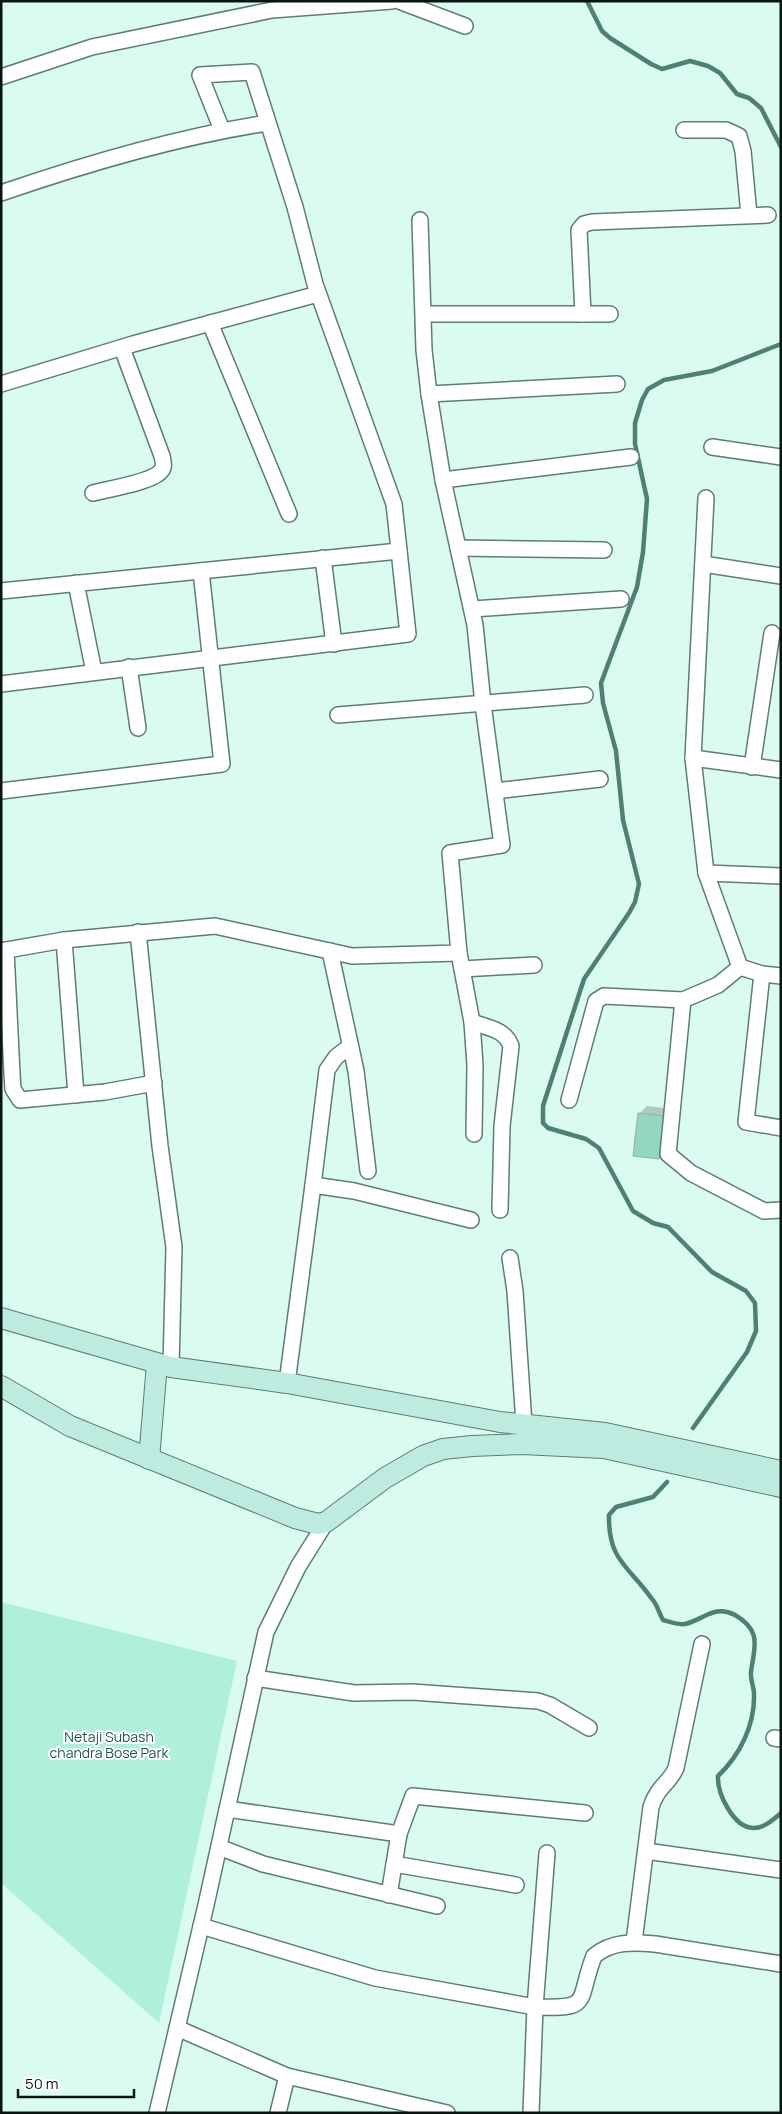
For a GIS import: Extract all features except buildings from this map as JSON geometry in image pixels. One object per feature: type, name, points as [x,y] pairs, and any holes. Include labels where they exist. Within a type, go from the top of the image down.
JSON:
[{"type":"main road","points":[[1,1318],[164,1366],[287,1383],[398,1404],[524,1424],[604,1432],[781,1471]]},
{"type":"main road","points":[[149,1459],[164,1366]]},
{"type":"main road","points":[[1,1386],[70,1426],[295,1518],[318,1524],[326,1522],[385,1478],[423,1456],[443,1450],[472,1446],[522,1444],[604,1448],[781,1487]]},
{"type":"street","points":[[1,77],[92,47],[272,10],[392,1]]},
{"type":"street","points":[[399,1],[465,26]]},
{"type":"street","points":[[1,684],[408,634],[394,504],[318,294],[294,207],[252,72],[200,76],[222,130]]},
{"type":"street","points":[[1,193],[82,165],[222,130],[267,123]]},
{"type":"street","points":[[684,130],[726,130],[739,136],[743,151],[749,215]]},
{"type":"street","points":[[583,314],[579,230],[584,224],[592,222],[768,214]]},
{"type":"street","points":[[420,220],[424,350],[429,394],[444,480],[472,609],[482,704],[502,846],[450,853],[459,953],[472,1022],[475,1065],[474,1134]]},
{"type":"street","points":[[1,384],[122,348],[318,294]]},
{"type":"street","points":[[424,314],[610,314]]},
{"type":"street","points":[[210,324],[289,514]]},
{"type":"street","points":[[93,493],[152,478],[161,472],[164,466],[122,348]]},
{"type":"street","points":[[429,394],[617,384]]},
{"type":"street","points":[[712,447],[781,457]]},
{"type":"street","points":[[444,480],[631,457]]},
{"type":"street","points":[[706,498],[693,758],[706,873],[740,967]]},
{"type":"street","points":[[458,548],[604,550]]},
{"type":"street","points":[[1,591],[399,550]]},
{"type":"street","points":[[323,558],[334,644]]},
{"type":"street","points":[[703,564],[781,576]]},
{"type":"street","points":[[1,791],[222,764],[200,571]]},
{"type":"street","points":[[76,583],[94,672]]},
{"type":"street","points":[[472,609],[621,599]]},
{"type":"street","points":[[752,767],[772,633]]},
{"type":"street","points":[[129,667],[138,728]]},
{"type":"street","points":[[338,715],[585,695]]},
{"type":"street","points":[[693,758],[781,770]]},
{"type":"street","points":[[494,791],[600,778]]},
{"type":"street","points":[[706,873],[781,876]]},
{"type":"street","points":[[154,1082],[76,1095],[20,1100],[14,1088],[4,950],[64,940],[215,926],[352,956],[459,953]]},
{"type":"street","points":[[138,932],[174,1247],[164,1366]]},
{"type":"street","points":[[64,940],[76,1095]]},
{"type":"street","points":[[330,951],[350,1046],[368,1171]]},
{"type":"street","points":[[462,969],[534,965]]},
{"type":"street","points":[[740,967],[762,974],[781,976]]},
{"type":"street","points":[[568,1100],[596,1001],[604,996],[683,1000],[718,984],[740,967]]},
{"type":"street","points":[[762,974],[746,1122],[781,1128]]},
{"type":"street","points":[[683,1000],[668,1154],[691,1173],[764,1211],[781,1210]]},
{"type":"street","points":[[472,1022],[501,1032],[508,1039],[511,1046],[502,1126],[500,1210]]},
{"type":"street","points":[[287,1383],[327,1070],[336,1057],[350,1046]]},
{"type":"street","points":[[313,1185],[354,1191],[471,1220]]},
{"type":"street","points":[[510,1258],[515,1291],[524,1424]]},
{"type":"street","points":[[157,2113],[201,1926],[266,1632],[298,1567],[326,1522]]},
{"type":"street","points":[[634,1942],[654,1796],[673,1775],[680,1753],[702,1644]]},
{"type":"street","points":[[255,1678],[354,1693],[412,1692],[538,1701],[550,1705],[589,1728]]},
{"type":"street","points":[[389,1895],[399,1834],[413,1796],[585,1813]]},
{"type":"street","points":[[227,1809],[399,1834]]},
{"type":"street","points":[[218,1847],[263,1864],[437,1906]]},
{"type":"street","points":[[646,1851],[781,1870]]},
{"type":"street","points":[[531,2113],[535,2007],[547,1853]]},
{"type":"street","points":[[394,1864],[516,1885]]},
{"type":"street","points":[[201,1926],[375,1978],[535,2007],[567,2008],[575,2005],[583,1996],[594,1956],[612,1945],[634,1942],[781,1964]]},
{"type":"street","points":[[177,2028],[287,2076],[447,2113]]},
{"type":"street","points":[[278,2113],[287,2076]]},
{"type":"green space","name":"Netaji Subash chandra Bose Park","points":[[1,1602],[237,1661],[159,2023],[1,1883]]},
{"type":"waterway","points":[[587,1],[602,31],[651,64],[662,69],[690,61],[708,66],[720,73],[737,94],[749,98],[761,108],[781,147]]},
{"type":"waterway","points":[[693,1428],[747,1352],[756,1331],[755,1303],[746,1291],[712,1272],[668,1227],[653,1223],[633,1211],[599,1148],[586,1139],[548,1128],[543,1123],[543,1106],[584,979],[629,913],[635,902],[639,884],[623,820],[616,751],[603,703],[601,683],[637,587],[643,552],[647,499],[635,444],[635,423],[642,400],[648,389],[664,380],[712,371],[781,344]]},
{"type":"waterway","points":[[667,1482],[653,1497],[616,1507],[609,1515],[612,1543],[622,1562],[654,1601],[663,1620],[676,1624],[685,1624],[721,1611],[735,1615],[750,1627],[755,1640],[751,1675],[754,1694],[752,1717],[745,1739],[733,1759],[718,1776],[718,1783],[723,1800],[733,1816],[746,1826],[753,1828],[761,1827],[781,1813]]}]
